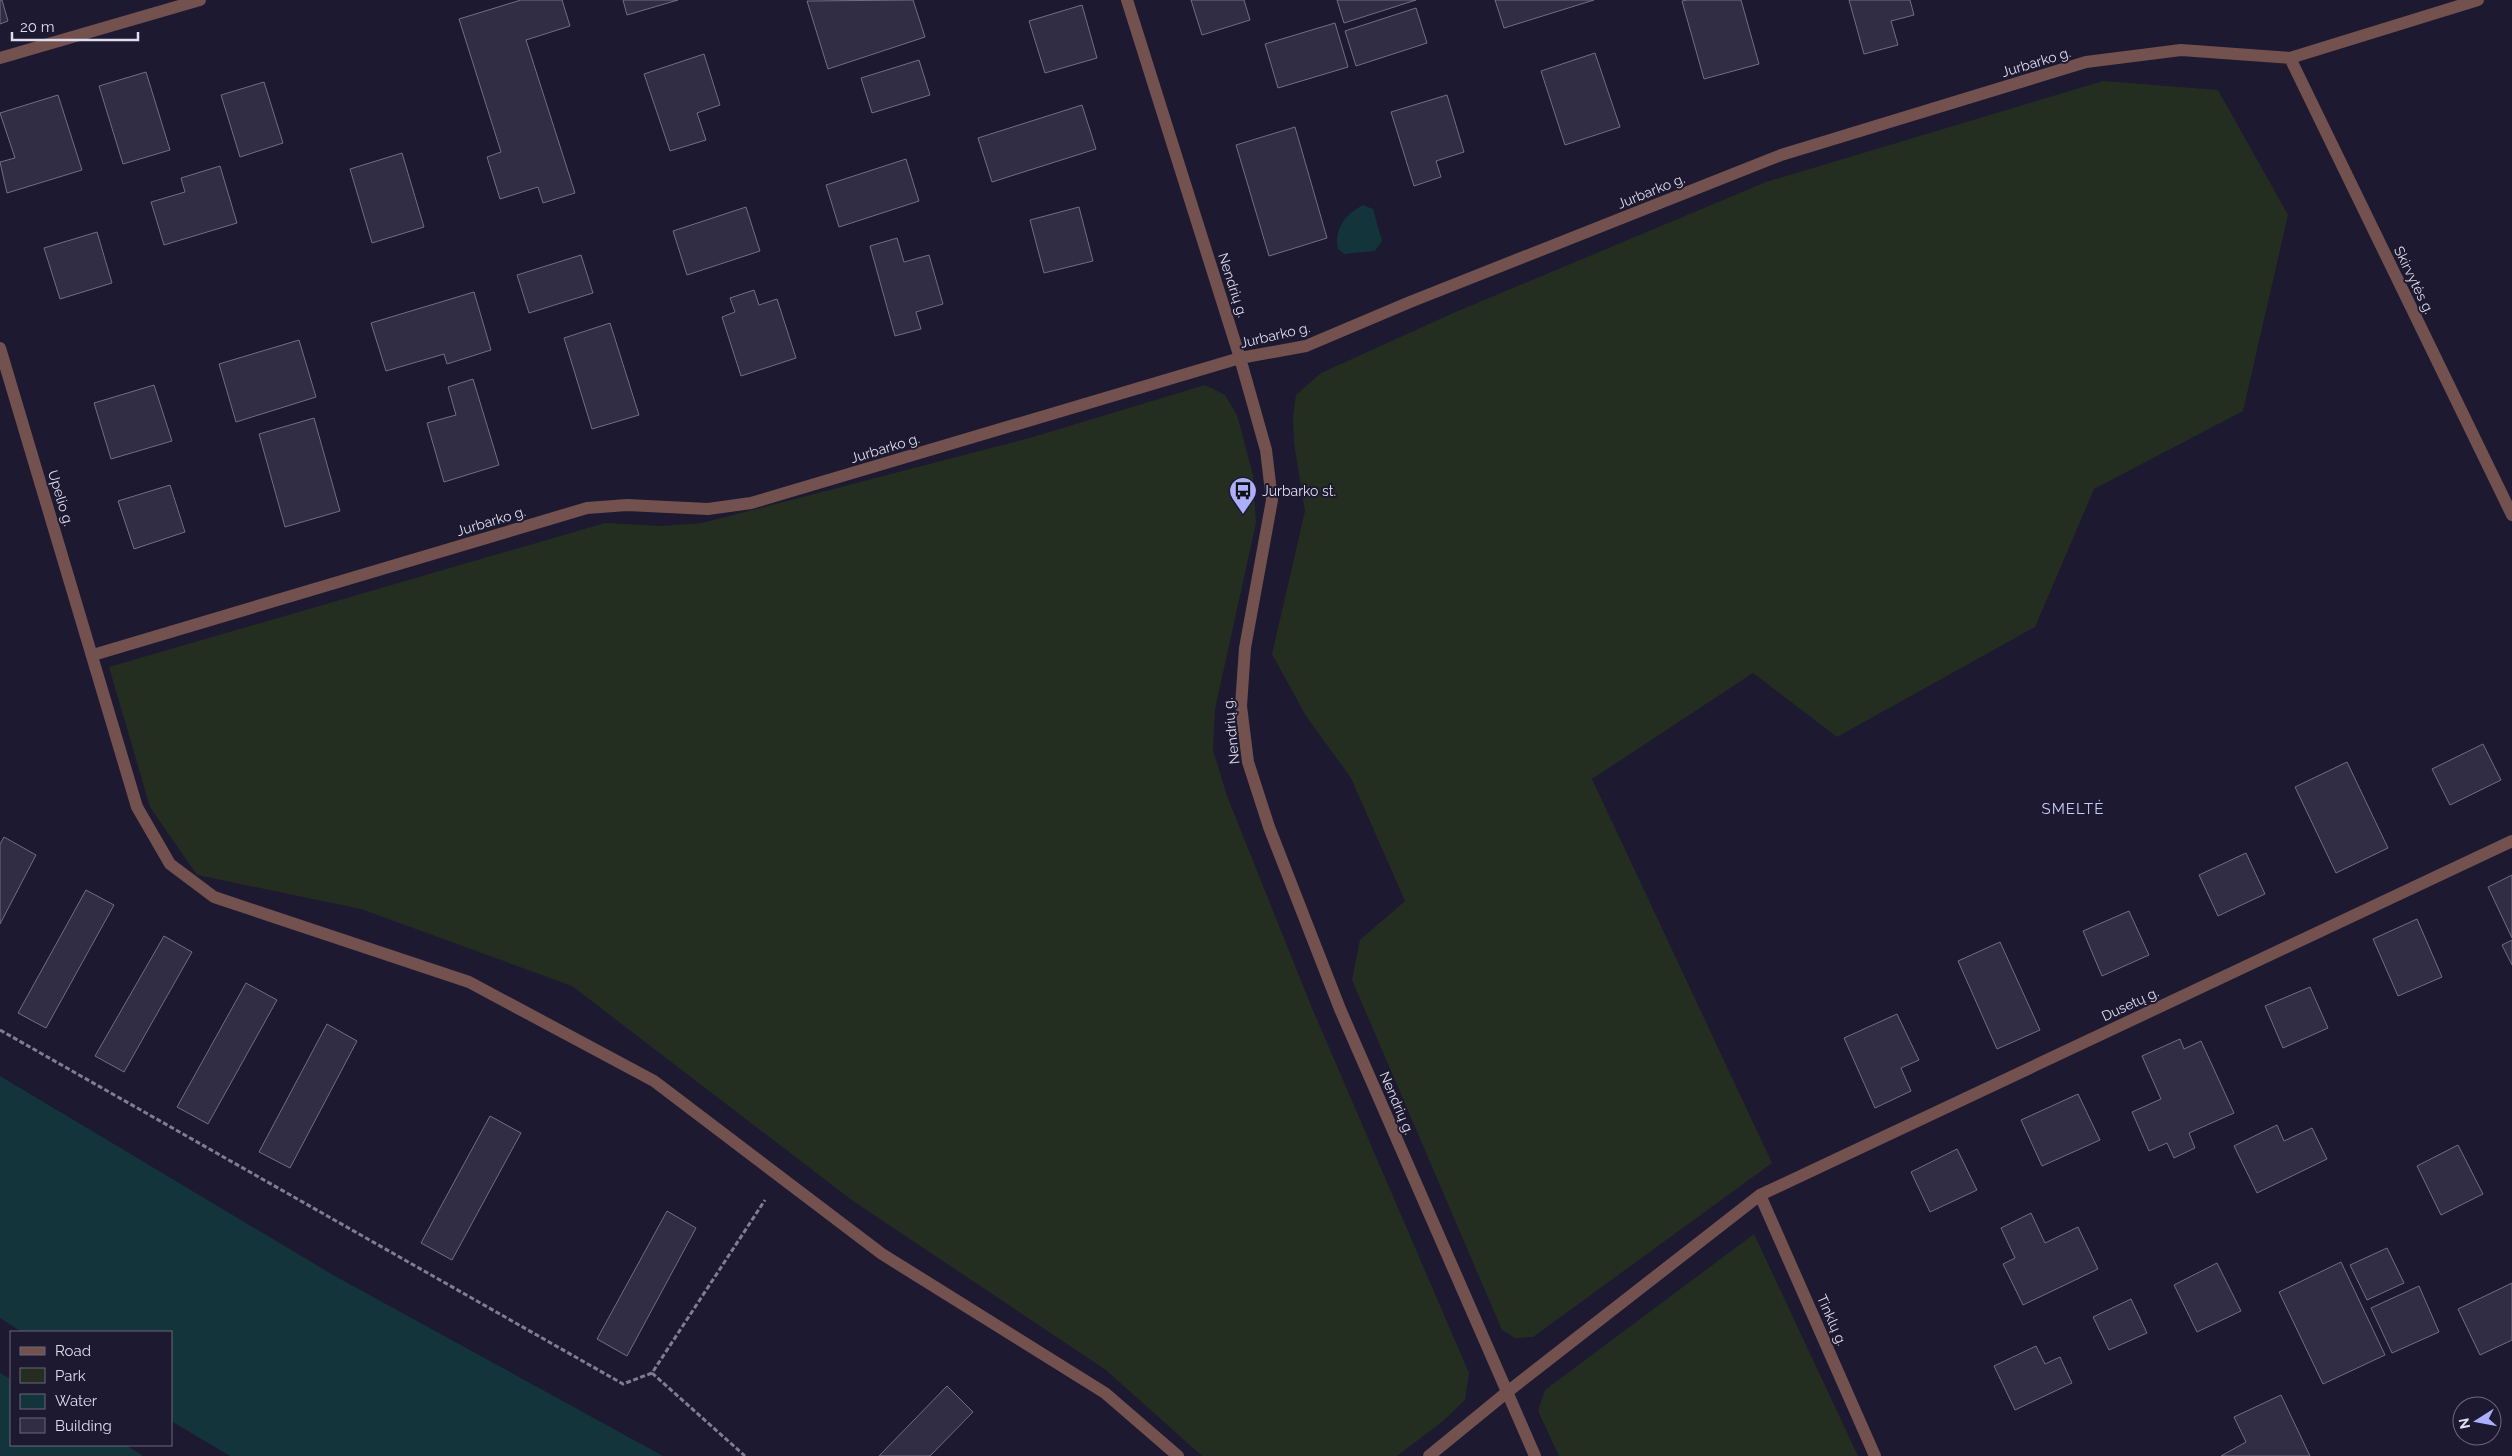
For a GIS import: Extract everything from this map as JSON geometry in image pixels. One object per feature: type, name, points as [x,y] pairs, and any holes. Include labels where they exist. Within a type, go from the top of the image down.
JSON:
[{"type":"street","points":[[0,58],[200,0]]},
{"type":"street","name":"Nendrių g.","points":[[1127,0],[1240,358],[1266,450],[1272,500],[1245,648],[1241,706],[1248,762],[1269,827],[1340,1009],[1535,1456]]},
{"type":"street","name":"Jurbarko g.","points":[[93,655],[587,508],[627,505],[708,510],[751,503],[1240,358],[1306,346],[1410,302],[1781,155],[2086,62],[2181,50],[2290,58],[2478,0]]},
{"type":"street","name":"Skirvytės g.","points":[[2290,58],[2512,515]]},
{"type":"street","name":"Upelio g.","points":[[0,348],[93,655],[137,808],[170,864],[214,897],[469,982],[654,1081],[882,1254],[1105,1393],[1178,1456]]},
{"type":"street","name":"Dusetų g.","points":[[1429,1456],[1506,1392],[1760,1195],[2512,841]]},
{"type":"street","name":"Tinklų g.","points":[[1760,1195],[1875,1456]]},
{"type":"path","points":[[0,1030],[623,1384],[652,1373],[780,1177]]},
{"type":"path","points":[[652,1373],[745,1456]]},
{"type":"green space","points":[[2103,81],[2218,90],[2288,215],[2243,411],[2094,489],[2035,627],[1837,737],[1753,673],[1592,779],[1772,1163],[1533,1337],[1515,1338],[1502,1330],[1352,980],[1360,940],[1405,901],[1351,778],[1306,716],[1272,654],[1305,511],[1294,443],[1293,417],[1296,395],[1321,373],[1451,314],[1766,182]]},
{"type":"green space","points":[[1205,385],[1225,395],[1237,415],[1253,475],[1256,523],[1215,709],[1213,750],[1227,796],[1312,1008],[1469,1373],[1465,1400],[1443,1421],[1397,1456],[1202,1456],[1106,1370],[853,1201],[572,986],[361,909],[197,875],[150,807],[109,667],[605,523],[661,526],[702,523],[1033,437]]},
{"type":"green space","points":[[1754,1234],[1858,1456],[1559,1456],[1538,1411],[1545,1390]]},
{"type":"water","points":[[1363,205],[1373,209],[1382,241],[1375,251],[1344,254],[1338,249],[1339,228],[1351,213]]},
{"type":"water","points":[[0,1076],[333,1275],[663,1456],[230,1456],[172,1422],[172,1331],[20,1331],[0,1318]]},
{"type":"water","points":[[0,1373],[10,1378],[10,1446],[128,1446],[143,1456],[0,1456]]},
{"type":"building","points":[[0,0],[2,0],[8,21],[0,24]]},
{"type":"building","points":[[521,0],[562,0],[570,26],[526,40],[575,193],[543,203],[538,187],[500,199],[487,157],[501,152],[459,19]]},
{"type":"building","points":[[623,0],[678,0],[627,15]]},
{"type":"building","points":[[913,0],[925,37],[828,69],[807,1]]},
{"type":"building","points":[[1191,0],[1244,0],[1250,20],[1202,35]]},
{"type":"building","points":[[1337,0],[1416,0],[1344,23]]},
{"type":"building","points":[[1495,0],[1594,0],[1504,28]]},
{"type":"building","points":[[1741,0],[1759,64],[1704,79],[1682,1]]},
{"type":"building","points":[[1849,0],[1910,0],[1914,15],[1891,21],[1898,45],[1864,54]]},
{"type":"building","points":[[1082,5],[1097,58],[1045,73],[1029,21]]},
{"type":"building","points":[[1416,8],[1427,43],[1356,66],[1345,31]]},
{"type":"building","points":[[1335,23],[1348,67],[1278,88],[1265,44]]},
{"type":"building","points":[[1595,53],[1620,127],[1565,145],[1541,71]]},
{"type":"building","points":[[704,54],[720,105],[697,113],[706,140],[670,151],[644,74]]},
{"type":"building","points":[[919,60],[930,95],[872,113],[861,78]]},
{"type":"building","points":[[146,72],[170,150],[123,164],[99,86]]},
{"type":"building","points":[[264,82],[283,143],[240,157],[221,95]]},
{"type":"building","points":[[58,95],[82,170],[7,193],[0,162],[15,158],[0,113]]},
{"type":"building","points":[[1447,95],[1464,152],[1436,161],[1441,177],[1414,186],[1391,112]]},
{"type":"building","points":[[1082,105],[1096,149],[992,182],[978,138]]},
{"type":"building","points":[[1295,127],[1327,238],[1269,256],[1236,145]]},
{"type":"building","points":[[402,153],[424,227],[372,243],[350,169]]},
{"type":"building","points":[[906,159],[919,201],[839,227],[826,185]]},
{"type":"building","points":[[220,166],[237,223],[164,245],[151,202],[185,192],[181,178]]},
{"type":"building","points":[[746,207],[760,251],[687,275],[673,231]]},
{"type":"building","points":[[1079,207],[1093,261],[1044,273],[1030,220]]},
{"type":"building","points":[[97,232],[112,283],[60,299],[44,248]]},
{"type":"building","points":[[897,238],[904,262],[929,255],[943,304],[916,312],[921,329],[895,336],[870,246]]},
{"type":"building","points":[[581,255],[593,293],[529,313],[517,275]]},
{"type":"building","points":[[754,290],[759,305],[777,299],[796,358],[741,376],[722,317],[735,312],[730,298]]},
{"type":"building","points":[[474,292],[491,350],[447,364],[444,354],[386,371],[371,323]]},
{"type":"building","points":[[610,323],[639,415],[592,429],[564,338]]},
{"type":"building","points":[[299,340],[316,397],[236,422],[219,364]]},
{"type":"building","points":[[473,379],[499,465],[444,482],[427,423],[456,415],[448,387]]},
{"type":"building","points":[[154,385],[172,441],[111,459],[94,403]]},
{"type":"building","points":[[314,418],[340,511],[285,527],[259,434]]},
{"type":"building","points":[[170,485],[185,532],[134,549],[118,501]]},
{"type":"building","points":[[2483,744],[2501,780],[2450,805],[2432,769]]},
{"type":"building","points":[[2347,762],[2388,848],[2336,873],[2295,787]]},
{"type":"building","points":[[4,837],[36,855],[0,924],[0,844]]},
{"type":"building","points":[[2246,853],[2265,894],[2218,916],[2199,875]]},
{"type":"building","points":[[2512,875],[2512,938],[2488,887]]},
{"type":"building","points":[[86,890],[114,905],[46,1028],[18,1013]]},
{"type":"building","points":[[2129,911],[2149,955],[2102,976],[2083,931]]},
{"type":"building","points":[[2417,919],[2442,977],[2398,996],[2373,939]]},
{"type":"building","points":[[164,936],[192,952],[124,1072],[95,1056]]},
{"type":"building","points":[[2512,940],[2512,965],[2502,945]]},
{"type":"building","points":[[2000,942],[2040,1030],[1997,1049],[1958,961]]},
{"type":"building","points":[[246,983],[277,1000],[208,1124],[177,1107]]},
{"type":"building","points":[[2310,987],[2328,1028],[2283,1048],[2265,1006]]},
{"type":"building","points":[[1897,1014],[1919,1060],[1901,1068],[1911,1091],[1875,1108],[1844,1038]]},
{"type":"building","points":[[327,1024],[357,1041],[290,1168],[259,1152]]},
{"type":"building","points":[[2180,1039],[2184,1049],[2201,1041],[2234,1113],[2189,1133],[2195,1148],[2174,1158],[2167,1143],[2149,1151],[2132,1112],[2161,1099],[2142,1056]]},
{"type":"building","points":[[2078,1094],[2100,1140],[2042,1166],[2021,1120]]},
{"type":"building","points":[[490,1116],[521,1133],[452,1260],[421,1243]]},
{"type":"building","points":[[2277,1125],[2284,1141],[2312,1128],[2327,1159],[2257,1193],[2234,1146]]},
{"type":"building","points":[[2458,1145],[2483,1194],[2441,1215],[2417,1166]]},
{"type":"building","points":[[1957,1149],[1977,1190],[1930,1212],[1911,1172]]},
{"type":"building","points":[[667,1211],[696,1228],[627,1356],[597,1339]]},
{"type":"building","points":[[2031,1213],[2045,1243],[2078,1227],[2098,1269],[2023,1305],[2003,1264],[2015,1258],[2001,1228]]},
{"type":"building","points":[[2387,1248],[2404,1283],[2367,1300],[2350,1265]]},
{"type":"building","points":[[2341,1262],[2385,1355],[2323,1384],[2279,1292]]},
{"type":"building","points":[[2217,1263],[2241,1311],[2197,1332],[2174,1285]]},
{"type":"building","points":[[2512,1283],[2512,1340],[2480,1355],[2458,1309]]},
{"type":"building","points":[[2419,1286],[2439,1332],[2392,1353],[2371,1308]]},
{"type":"building","points":[[2131,1299],[2147,1333],[2109,1350],[2093,1317]]},
{"type":"building","points":[[2036,1346],[2045,1364],[2060,1357],[2072,1383],[2015,1410],[1994,1366]]},
{"type":"building","points":[[947,1386],[973,1412],[930,1456],[879,1456]]},
{"type":"building","points":[[2281,1395],[2310,1456],[2221,1456],[2246,1442],[2234,1417]]},
{"type":"place","name":"Jurbarko st.","points":[[1243,515]]},
{"type":"district","name":"SMELTĖ","points":[[2073,809]]}]
